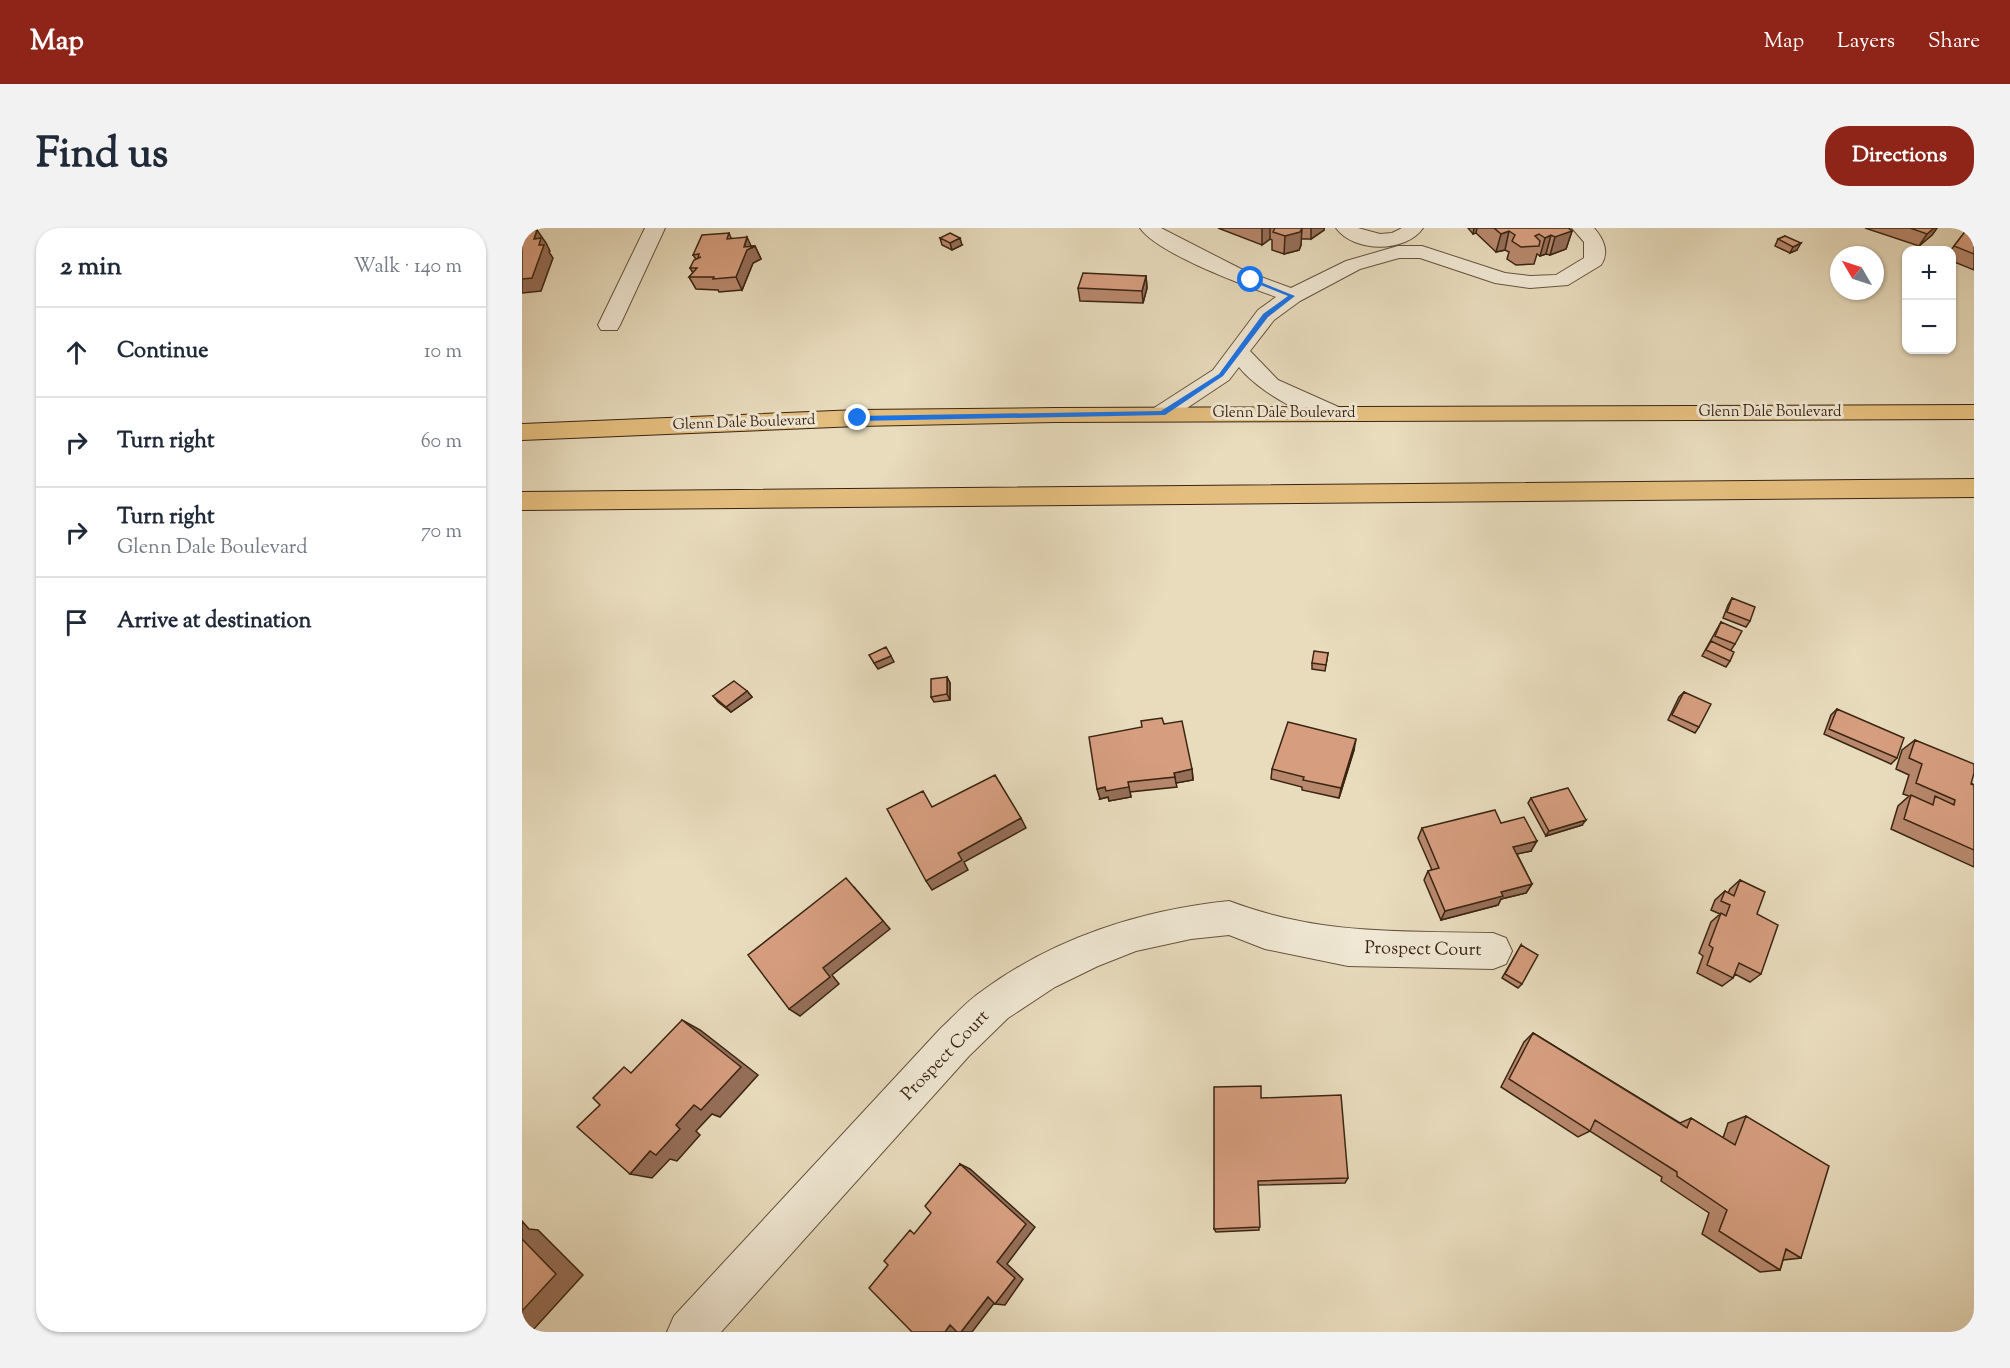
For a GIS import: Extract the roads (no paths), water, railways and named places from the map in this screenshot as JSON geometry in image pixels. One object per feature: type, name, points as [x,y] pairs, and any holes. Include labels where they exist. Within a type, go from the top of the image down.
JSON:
[{"type":"main road","name":"Glenn Dale Boulevard","points":[[522,432],[858,418],[1163,413],[1974,412]]},
{"type":"main road","points":[[522,501],[1974,488]]},
{"type":"street","points":[[609,325],[655,228]]},
{"type":"street","points":[[1150,228],[1159,237],[1238,275],[1292,296]]},
{"type":"street","points":[[1346,228],[1367,239],[1431,254],[1530,288],[1561,281],[1594,261],[1597,248],[1593,236],[1582,228]]},
{"type":"street","points":[[1163,413],[1221,375],[1266,315],[1292,296],[1395,246],[1413,228]]},
{"type":"street","points":[[1239,353],[1253,373],[1269,385],[1334,414]]},
{"type":"street","name":"Prospect Court","points":[[690,1332],[955,1042],[994,1005],[1042,975],[1087,952],[1136,934],[1191,922],[1229,918],[1265,932],[1348,948],[1493,951]]}]
